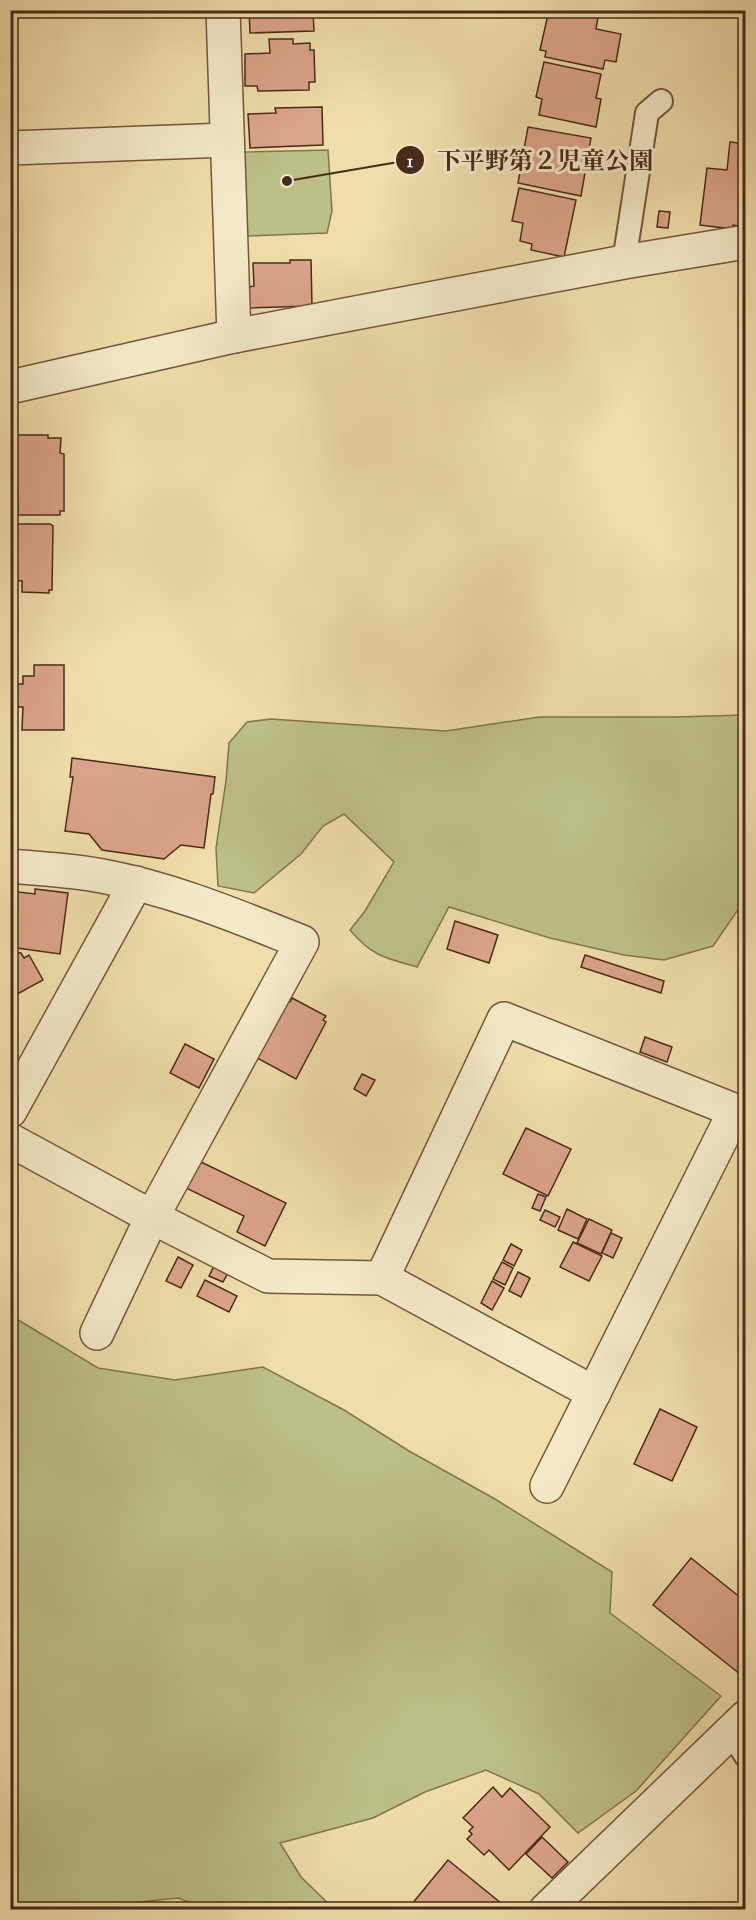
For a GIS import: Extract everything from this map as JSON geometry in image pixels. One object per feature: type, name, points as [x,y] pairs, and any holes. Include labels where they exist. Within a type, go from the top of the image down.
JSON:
[{"type":"street","points":[[223,10],[234,336]]},
{"type":"street","points":[[10,148],[227,140]]},
{"type":"street","points":[[10,387],[234,336],[624,262],[746,242]]},
{"type":"street","points":[[10,866],[100,875],[136,883],[196,900],[302,942],[152,1217],[97,1333]]},
{"type":"street","points":[[10,1111],[136,883]]},
{"type":"street","points":[[382,1278],[504,1019],[740,1113],[547,1486]]},
{"type":"street","points":[[10,1140],[152,1217],[268,1276],[382,1278],[594,1393]]},
{"type":"street","points":[[548,1909],[740,1735]]},
{"type":"lane","points":[[624,262],[647,114],[661,101]]},
{"type":"green space","points":[[626,10],[685,11],[645,16]]},
{"type":"green space","points":[[328,150],[332,211],[327,233],[246,236],[243,152]]},
{"type":"green space","points":[[745,715],[745,903],[739,908],[713,946],[664,960],[624,955],[550,938],[449,907],[417,967],[388,958],[372,951],[350,930],[365,911],[394,862],[344,814],[323,826],[301,854],[254,893],[218,886],[216,848],[229,743],[247,722],[271,719],[446,731],[539,717]]},
{"type":"green space","points":[[10,1315],[98,1368],[175,1380],[263,1367],[344,1410],[409,1451],[495,1499],[612,1572],[610,1613],[721,1696],[636,1791],[578,1833],[539,1794],[486,1770],[425,1792],[373,1818],[280,1843],[301,1877],[333,1908],[350,1909],[209,1909],[178,1898],[129,1903],[122,1909],[11,1909]]},
{"type":"building","points":[[249,10],[313,10],[314,31],[250,33]]},
{"type":"building","points":[[549,10],[599,11],[596,29],[621,34],[616,62],[605,60],[603,69],[545,57],[546,51],[540,50]]},
{"type":"building","points":[[269,39],[293,39],[293,44],[310,43],[310,50],[314,50],[315,82],[309,82],[309,90],[258,91],[257,86],[245,86],[245,54],[270,53]]},
{"type":"building","points":[[544,62],[601,74],[596,98],[601,99],[596,127],[539,115],[542,99],[536,97]]},
{"type":"building","points":[[322,107],[323,145],[250,148],[248,114],[276,113],[275,108]]},
{"type":"building","points":[[528,127],[591,138],[581,196],[518,183]]},
{"type":"building","points":[[730,142],[746,144],[746,227],[733,225],[732,229],[700,225],[707,168],[727,170]]},
{"type":"building","points":[[519,188],[576,200],[564,257],[531,250],[532,244],[520,241],[523,223],[512,221]]},
{"type":"building","points":[[659,211],[670,212],[668,228],[657,227]]},
{"type":"building","points":[[290,260],[311,260],[312,306],[249,308],[249,287],[254,286],[253,263],[290,263]]},
{"type":"building","points":[[12,435],[48,435],[48,438],[61,438],[60,453],[64,454],[64,511],[60,511],[60,515],[18,515],[18,490],[11,490]]},
{"type":"building","points":[[10,524],[50,524],[53,526],[52,590],[49,590],[49,593],[22,592],[22,581],[10,580]]},
{"type":"building","points":[[34,665],[64,665],[64,730],[22,730],[23,707],[10,707],[10,684],[23,684],[23,676],[34,676]]},
{"type":"building","points":[[72,758],[215,777],[204,848],[181,845],[164,859],[102,850],[89,834],[65,831],[73,777],[70,777]]},
{"type":"building","points":[[35,889],[68,893],[60,954],[10,947],[10,891],[35,894]]},
{"type":"building","points":[[455,921],[498,935],[489,963],[447,949]]},
{"type":"building","points":[[10,952],[21,953],[24,958],[29,955],[43,980],[10,998]]},
{"type":"building","points":[[585,955],[664,981],[661,993],[581,967]]},
{"type":"building","points":[[292,998],[326,1016],[323,1020],[326,1022],[296,1079],[257,1058],[287,1000],[290,1002]]},
{"type":"building","points":[[645,1037],[672,1047],[667,1062],[640,1052]]},
{"type":"building","points":[[185,1044],[214,1059],[199,1088],[170,1073]]},
{"type":"building","points":[[362,1074],[375,1080],[366,1096],[354,1089]]},
{"type":"building","points":[[526,1128],[571,1149],[548,1196],[503,1174]]},
{"type":"building","points":[[199,1161],[286,1203],[265,1246],[237,1232],[244,1216],[186,1188]]},
{"type":"building","points":[[538,1194],[546,1197],[540,1211],[532,1208]]},
{"type":"building","points":[[567,1209],[587,1219],[578,1239],[558,1230]]},
{"type":"building","points":[[545,1210],[560,1217],[555,1227],[540,1220]]},
{"type":"building","points":[[589,1219],[612,1230],[601,1254],[577,1243]]},
{"type":"building","points":[[611,1233],[622,1238],[613,1258],[602,1253]]},
{"type":"building","points":[[573,1242],[602,1256],[589,1281],[560,1267]]},
{"type":"building","points":[[511,1244],[522,1250],[514,1266],[503,1260]]},
{"type":"building","points":[[178,1257],[193,1265],[181,1288],[166,1281]]},
{"type":"building","points":[[502,1262],[513,1268],[505,1285],[493,1279]]},
{"type":"building","points":[[215,1264],[229,1271],[223,1282],[209,1276]]},
{"type":"building","points":[[518,1272],[530,1278],[521,1297],[509,1291]]},
{"type":"building","points":[[205,1280],[237,1296],[229,1312],[197,1296]]},
{"type":"building","points":[[492,1281],[504,1288],[492,1310],[481,1303]]},
{"type":"building","points":[[660,1409],[697,1427],[672,1481],[634,1464]]},
{"type":"building","points":[[691,1558],[746,1602],[745,1678],[653,1605]]},
{"type":"building","points":[[493,1787],[502,1797],[510,1788],[550,1827],[509,1870],[489,1850],[484,1855],[467,1839],[472,1834],[469,1831],[473,1827],[463,1818]]},
{"type":"building","points":[[542,1837],[568,1862],[552,1878],[526,1854]]},
{"type":"building","points":[[448,1860],[507,1908],[505,1910],[407,1910]]},
{"type":"place","name":"下平野第２児童公園","points":[[287,181]]}]
